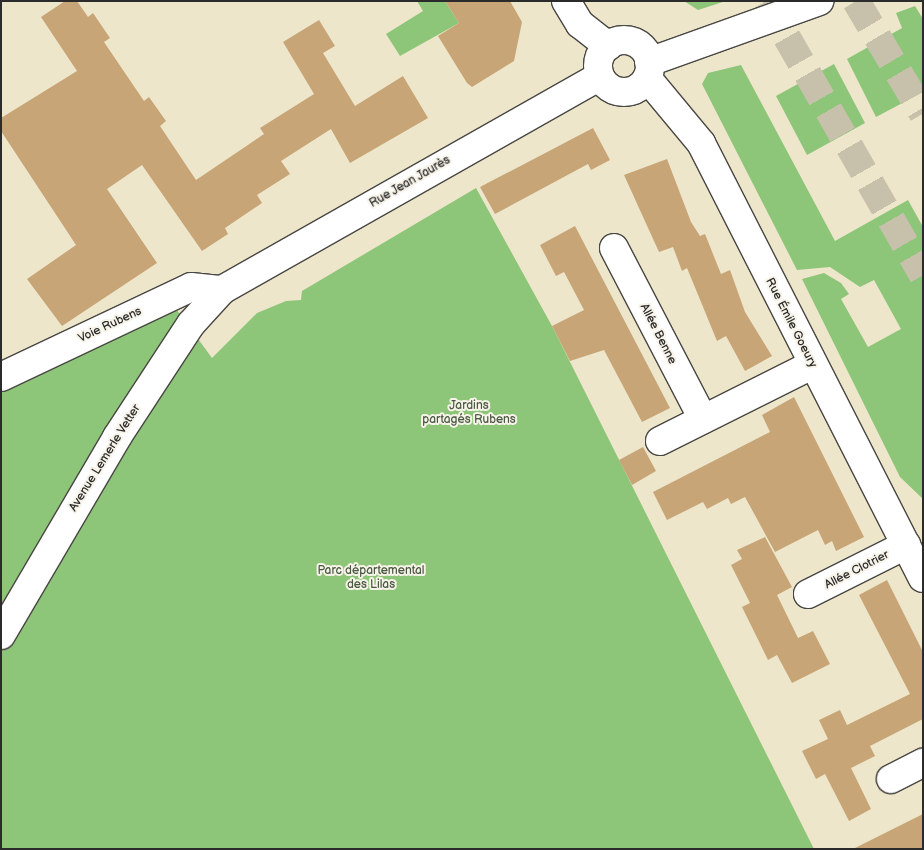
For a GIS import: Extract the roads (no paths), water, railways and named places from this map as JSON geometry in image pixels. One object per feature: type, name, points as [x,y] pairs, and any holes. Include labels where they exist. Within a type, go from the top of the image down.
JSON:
[{"type":"street","points":[[566,1],[580,24],[608,46]]},
{"type":"street","points":[[648,70],[633,42],[608,46],[599,59],[600,76],[611,88],[627,92],[648,70],[819,1]]},
{"type":"street","name":"Rue Émile Goeury","points":[[648,70],[701,143],[812,365],[923,578]]},
{"type":"street","name":"Rue Jean Jaurès","points":[[222,290],[600,76]]},
{"type":"street","name":"Allée Benne","points":[[614,248],[703,419]]},
{"type":"street","name":"Voie Rubens","points":[[1,377],[191,287],[222,290]]},
{"type":"street","name":"Avenue Lemerle Vetter","points":[[1,635],[117,438],[191,324],[222,290]]},
{"type":"street","points":[[660,441],[812,365]]},
{"type":"street","name":"Allée Clotrier","points":[[808,594],[906,545]]},
{"type":"street","points":[[891,779],[923,763]]},
{"type":"tunnel","points":[[766,1],[923,275]]},
{"type":"tunnel","points":[[856,1],[923,114]]},
{"type":"park label","name":"Jardins partagés Rubens","points":[[469,413]]},
{"type":"park label","name":"Parc départemental des Lilas","points":[[371,578]]}]
